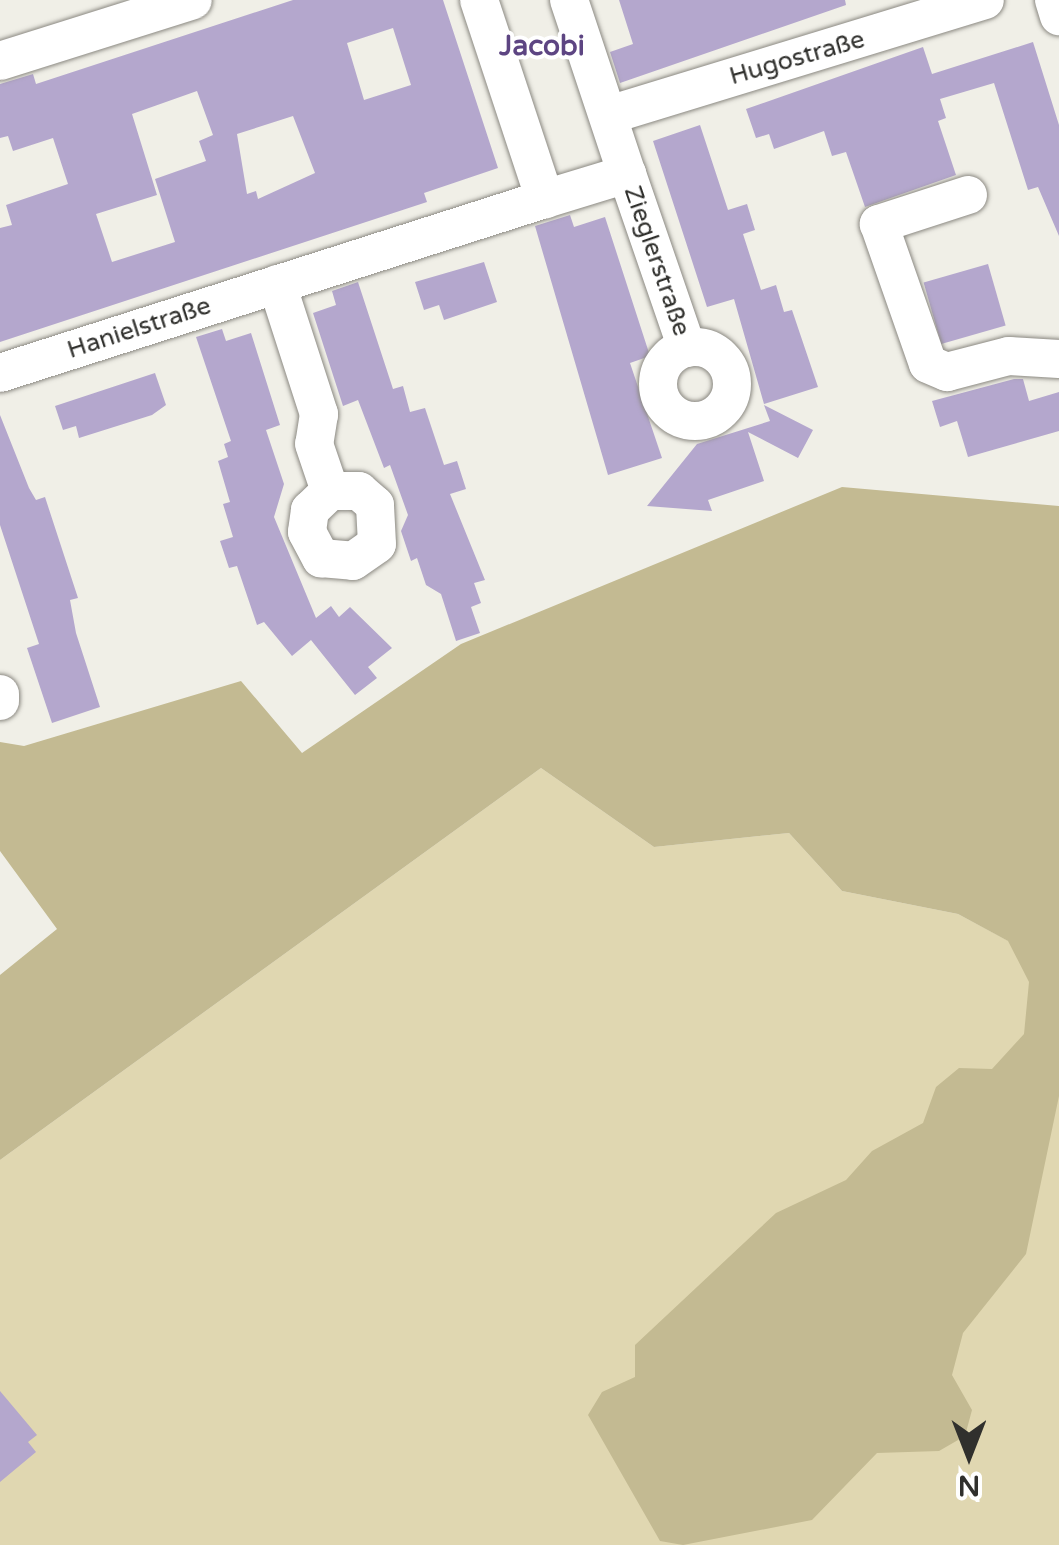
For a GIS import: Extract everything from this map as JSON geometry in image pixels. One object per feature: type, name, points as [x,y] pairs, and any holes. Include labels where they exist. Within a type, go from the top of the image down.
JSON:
[{"type":"street","points":[[0,61],[193,0]]},
{"type":"street","points":[[479,0],[545,200]]},
{"type":"street","name":"Zieglerstraße","points":[[569,0],[687,348]]},
{"type":"street","name":"Hugostraße","points":[[608,115],[985,0]]},
{"type":"street","points":[[1054,0],[1059,16]]},
{"type":"street","name":"Zieglerstraße","points":[[545,200],[627,174]]},
{"type":"street","points":[[968,195],[879,224],[928,364],[947,372],[1008,356],[1059,359]]},
{"type":"street","name":"Hanielstraße","points":[[0,373],[545,200]]},
{"type":"street","points":[[278,284],[320,414],[314,444],[330,491]]},
{"type":"shaded area","points":[[842,487],[1059,506],[1059,1096],[1026,1254],[963,1333],[952,1375],[972,1410],[965,1436],[939,1451],[877,1453],[812,1520],[683,1545],[660,1541],[588,1415],[602,1392],[635,1377],[635,1345],[776,1213],[846,1180],[872,1151],[923,1123],[936,1087],[959,1068],[992,1069],[1024,1034],[1029,982],[1008,941],[958,914],[842,891],[789,833],[654,847],[541,768],[0,1160],[0,975],[57,929],[0,851],[0,742],[24,746],[241,681],[302,753],[461,644]]},
{"type":"shaded area","points":[[541,768],[654,847],[789,833],[842,891],[958,914],[1059,968],[1059,1545],[0,1545],[0,1160]]},
{"type":"building","points":[[293,0],[443,0],[498,168],[424,193],[427,202],[0,342],[0,228],[12,225],[6,205],[68,184],[53,138],[13,151],[8,136],[0,138],[0,84],[33,74],[36,84]],"holes":[[[393,28],[411,85],[364,100],[347,43]],[[197,91],[213,135],[199,141],[206,161],[155,179],[175,242],[112,262],[96,214],[157,195],[132,114]],[[293,116],[315,173],[258,199],[256,191],[247,194],[237,134]]]},
{"type":"building","points":[[619,0],[845,0],[846,5],[620,83],[610,52],[633,44]]},
{"type":"building","points":[[1033,42],[1059,125],[1059,236],[1038,187],[1028,190],[994,83],[940,99],[946,118],[938,121],[956,175],[865,207],[846,152],[832,156],[824,131],[774,149],[769,134],[756,138],[746,109],[923,47],[932,74]]},
{"type":"building","points":[[700,125],[728,210],[747,204],[755,230],[743,234],[761,290],[776,285],[784,312],[792,310],[818,387],[764,404],[734,299],[707,307],[653,141]]},
{"type":"building","points":[[570,215],[574,227],[605,217],[650,356],[630,363],[662,458],[608,475],[535,226]]},
{"type":"building","points":[[484,262],[497,302],[444,320],[439,305],[424,310],[415,282]]},
{"type":"building","points":[[988,264],[1006,326],[941,344],[924,282]]},
{"type":"building","points":[[358,282],[393,389],[403,386],[410,412],[425,408],[444,465],[457,461],[466,489],[450,494],[485,580],[474,583],[481,603],[471,607],[480,633],[456,641],[441,594],[426,585],[417,558],[411,561],[401,531],[408,515],[390,465],[384,468],[358,400],[343,406],[313,313],[336,305],[332,291]]},
{"type":"building","points":[[222,329],[226,341],[251,333],[280,425],[266,430],[284,484],[274,517],[316,618],[331,606],[339,617],[350,607],[392,648],[368,667],[377,678],[355,695],[311,640],[292,656],[264,622],[257,625],[237,566],[229,568],[220,541],[233,537],[223,504],[230,502],[218,461],[228,457],[224,444],[231,441],[196,337]]},
{"type":"building","points":[[155,373],[166,405],[152,415],[79,438],[76,426],[63,430],[55,406]]},
{"type":"building","points":[[1023,379],[1029,401],[1059,392],[1059,431],[968,457],[957,421],[940,427],[932,401]]},
{"type":"building","points":[[764,405],[813,430],[798,458],[748,432],[764,481],[708,500],[712,511],[647,506],[697,444],[770,421]]},
{"type":"building","points":[[0,415],[29,488],[36,500],[45,497],[78,598],[70,600],[76,633],[100,707],[52,723],[27,648],[39,644],[0,525]]},
{"type":"building","points":[[0,1391],[37,1435],[28,1442],[36,1452],[0,1482]]},
{"type":"district","name":"Jacobi","points":[[542,46]]}]
